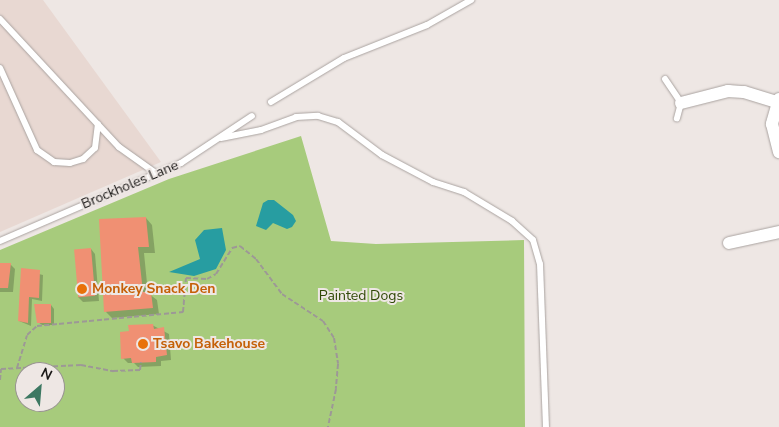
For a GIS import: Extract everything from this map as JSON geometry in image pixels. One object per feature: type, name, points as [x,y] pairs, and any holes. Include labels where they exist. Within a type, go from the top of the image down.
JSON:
[{"type":"street","points":[[681,103],[728,91],[744,92],[778,101],[772,124],[779,152]]},
{"type":"street","points":[[729,242],[779,232]]},
{"type":"lane","points":[[271,102],[344,58],[427,25],[471,0]]},
{"type":"lane","points":[[0,19],[119,147],[157,174]]},
{"type":"lane","points":[[0,68],[37,150],[54,162],[70,163],[83,159],[94,148],[98,124]]},
{"type":"lane","points":[[665,79],[681,103],[677,118]]},
{"type":"lane","name":"Brockholes Lane","points":[[0,241],[157,174],[221,138],[252,116]]},
{"type":"lane","points":[[221,138],[261,130],[296,117],[318,116],[338,122],[382,155],[433,182],[464,192],[519,227],[533,240],[540,264],[546,427]]},
{"type":"path","points":[[19,362],[27,335],[36,326],[184,312],[186,278],[206,279],[216,274],[232,248],[240,246],[256,259],[282,294],[322,321],[334,338],[337,347],[336,390],[328,427]]},
{"type":"path","points":[[65,366],[81,365],[113,372],[140,370],[141,362]]},
{"type":"path","points":[[0,380],[2,369],[15,368]]},
{"type":"shaded area","points":[[0,0],[43,0],[161,162],[0,232]]},
{"type":"green space","name":"Painted Dogs","points":[[301,136],[331,241],[376,244],[524,240],[525,427],[0,427],[0,250],[169,179]]},
{"type":"water","points":[[268,200],[274,200],[293,215],[296,221],[292,227],[287,229],[273,223],[266,230],[256,226],[263,203]]},
{"type":"water","points":[[222,228],[226,250],[216,269],[194,276],[169,272],[200,259],[195,240],[204,230]]},
{"type":"building","points":[[146,217],[149,247],[138,247],[143,292],[151,292],[153,308],[104,312],[99,219]]},
{"type":"building","points":[[91,248],[95,296],[78,297],[74,249]]},
{"type":"building","points":[[0,263],[11,263],[8,288],[0,288]]},
{"type":"building","points":[[21,268],[40,270],[39,298],[29,297],[28,323],[18,321]]},
{"type":"building","points":[[34,304],[51,304],[51,323],[37,323]]},
{"type":"building","name":"Tsavo Bakehouse","points":[[153,324],[154,329],[164,327],[167,355],[156,357],[156,362],[132,363],[131,358],[121,359],[120,332],[129,331],[128,325]]},
{"type":"place","name":"Monkey Snack Den","points":[[82,289]]},
{"type":"place","name":"Tsavo Bakehouse","points":[[143,344]]}]
